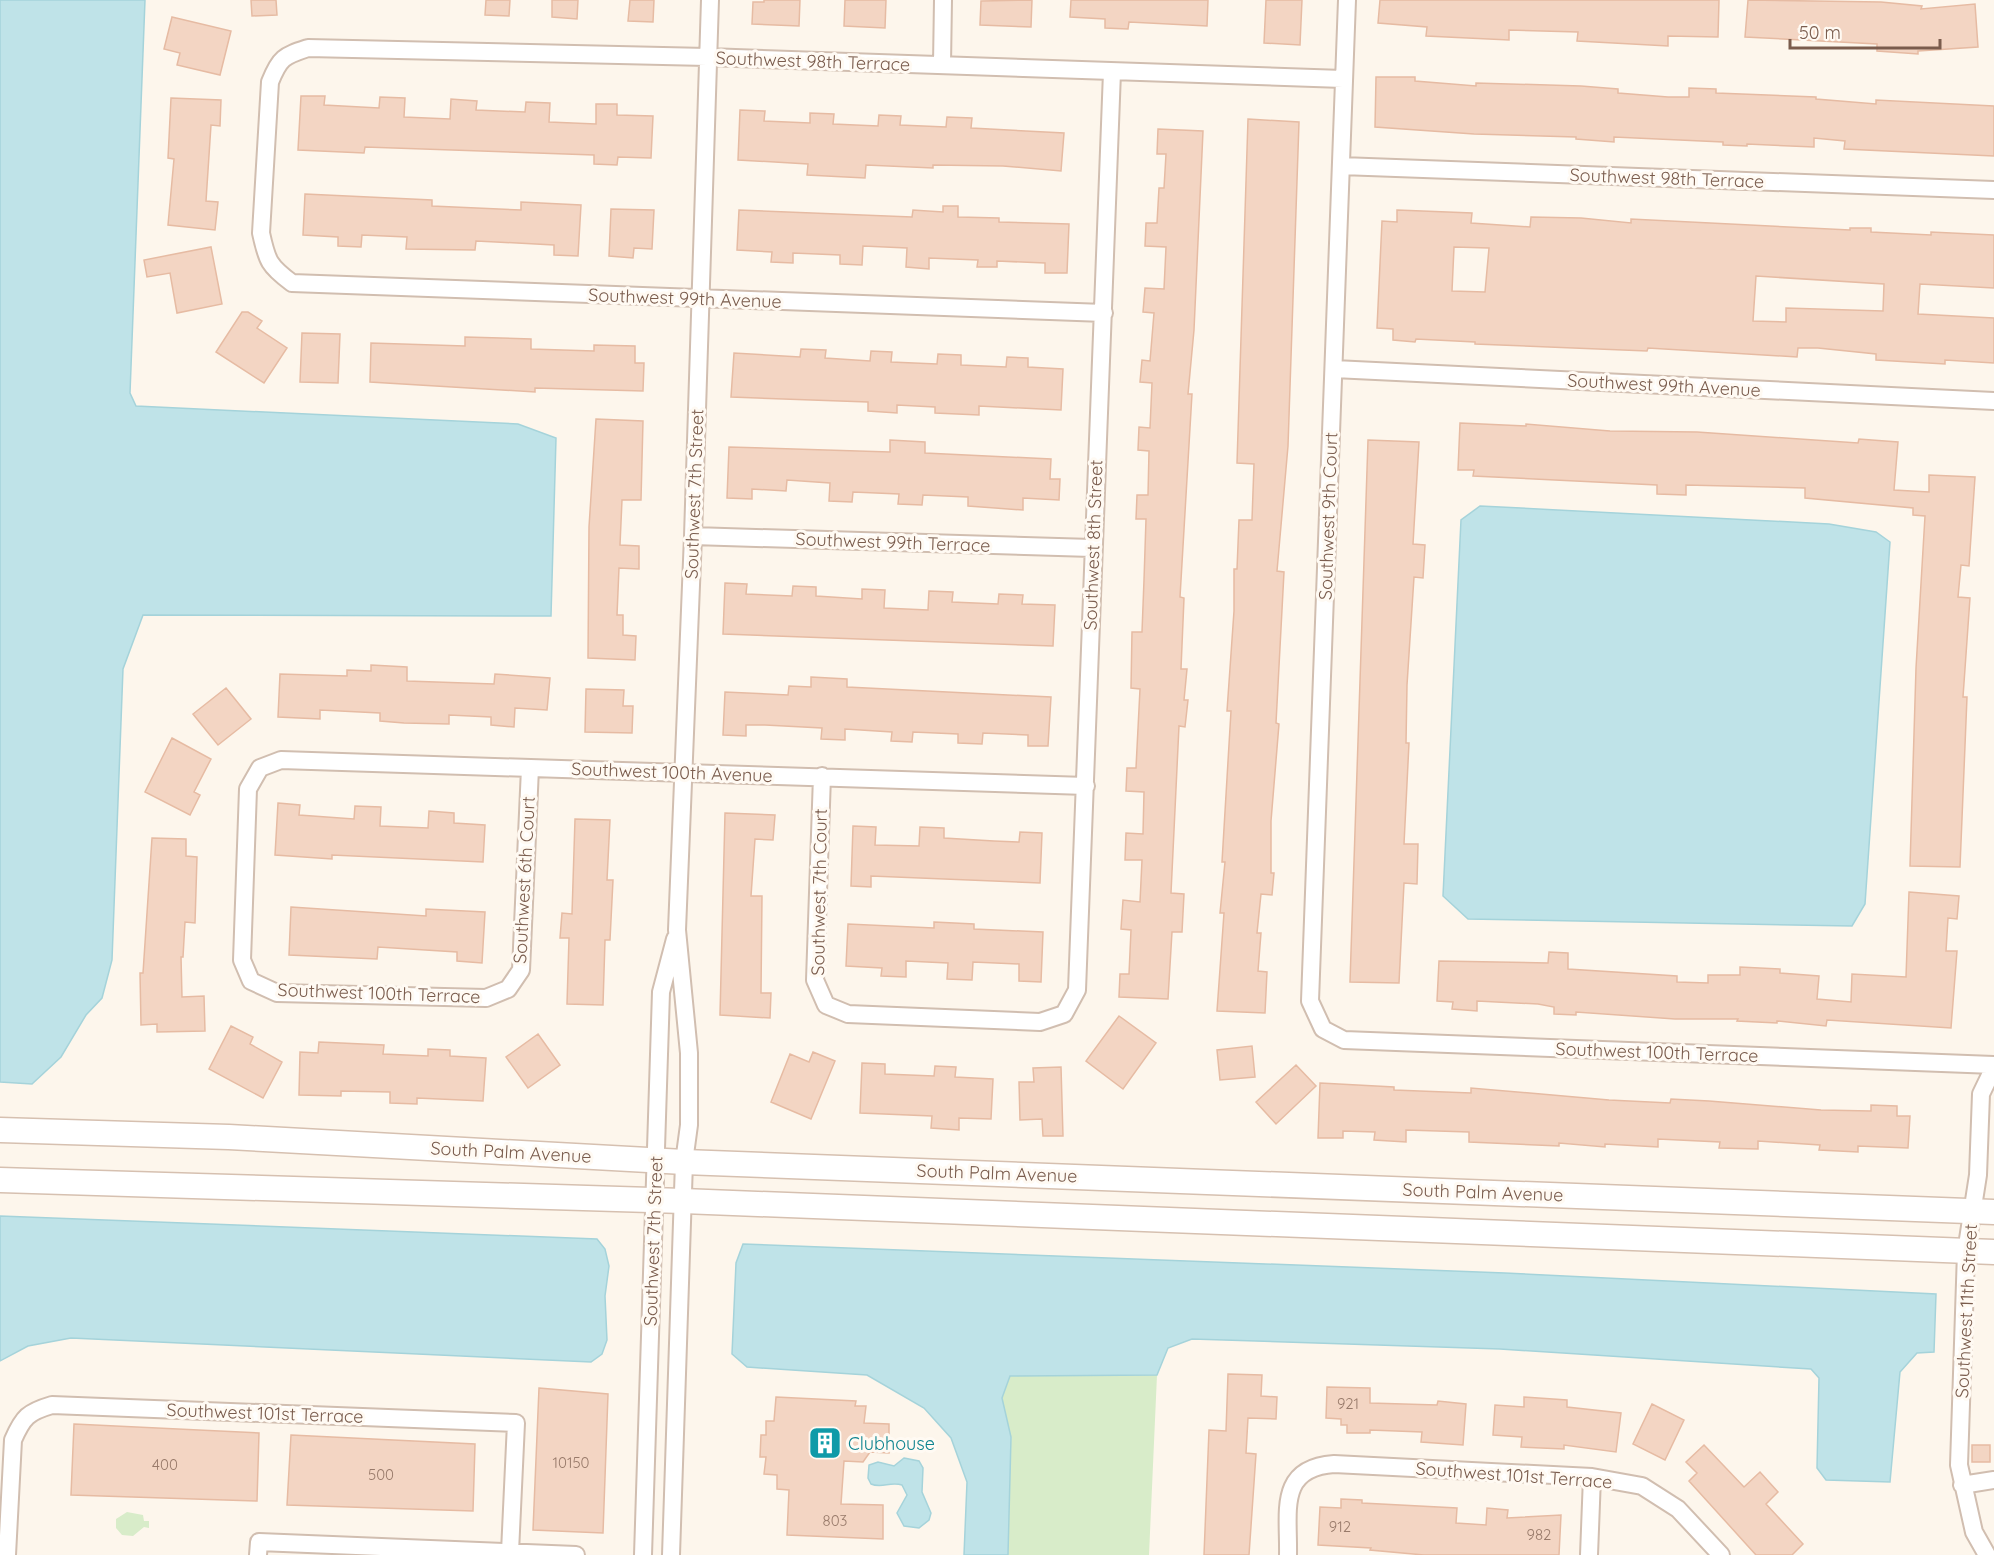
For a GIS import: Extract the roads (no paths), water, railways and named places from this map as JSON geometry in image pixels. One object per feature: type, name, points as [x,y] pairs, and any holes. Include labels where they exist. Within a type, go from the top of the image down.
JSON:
[{"type":"main road","name":"South Palm Avenue","points":[[0,1130],[229,1137],[684,1162],[1982,1211]]},
{"type":"main road","points":[[0,1180],[683,1200],[1994,1252]]},
{"type":"street","name":"Southwest 7th Street","points":[[671,1555],[684,1162],[689,1125],[689,1053],[677,930],[693,536],[710,0]]},
{"type":"street","points":[[942,64],[944,0]]},
{"type":"street","name":"Southwest 9th Court","points":[[1323,1029],[1310,1001],[1347,0]]},
{"type":"street","name":"Southwest 98th Terrace","points":[[272,268],[265,255],[261,233],[270,82],[277,63],[284,56],[308,48],[942,64],[1343,79]]},
{"type":"street","name":"Southwest 8th Street","points":[[1064,1014],[1077,990],[1086,786],[1092,548],[1104,313],[1112,72]]},
{"type":"street","name":"Southwest 98th Terrace","points":[[1341,166],[1994,190]]},
{"type":"street","name":"Southwest 99th Avenue","points":[[272,268],[292,283],[1104,313]]},
{"type":"street","name":"Southwest 99th Avenue","points":[[1334,369],[1994,401]]},
{"type":"street","name":"Southwest 99th Terrace","points":[[693,536],[1092,548]]},
{"type":"street","name":"Southwest 100th Avenue","points":[[251,981],[242,960],[248,789],[260,768],[280,760],[1086,786]]},
{"type":"street","name":"Southwest 6th Court","points":[[508,989],[521,970],[530,768]]},
{"type":"street","name":"Southwest 7th Court","points":[[822,776],[815,980],[826,1005],[848,1014],[1040,1022],[1064,1014]]},
{"type":"street","name":"Southwest 7th Street","points":[[643,1555],[661,992],[677,930]]},
{"type":"street","name":"Southwest 100th Terrace","points":[[251,981],[276,993],[486,998],[508,989]]},
{"type":"street","name":"Southwest 100th Terrace","points":[[1323,1029],[1344,1040],[1994,1066]]},
{"type":"street","name":"Southwest 11th Street","points":[[1987,1555],[1974,1532],[1962,1485],[1959,1456],[1966,1252],[1982,1211],[1978,1175],[1981,1094],[1994,1066]]},
{"type":"street","points":[[648,1399],[676,1398]]},
{"type":"street","name":"Southwest 101st Terrace","points":[[7,1555],[13,1440],[20,1423],[33,1410],[52,1405],[516,1423],[510,1552]]},
{"type":"street","name":"Southwest 101st Terrace","points":[[1288,1555],[1289,1495],[1297,1476],[1316,1465],[1592,1477],[1642,1486],[1678,1509],[1721,1555]]},
{"type":"street","points":[[1589,1555],[1592,1477]]},
{"type":"street","points":[[1962,1485],[1994,1480]]},
{"type":"street","points":[[645,1494],[673,1495]]},
{"type":"street","points":[[259,1549],[576,1555]]},
{"type":"water","points":[[0,0],[145,0],[130,393],[136,406],[518,424],[556,438],[551,616],[143,615],[123,669],[112,960],[102,998],[86,1015],[61,1057],[32,1084],[0,1082]]},
{"type":"water","points":[[1480,506],[1829,524],[1876,532],[1890,542],[1865,904],[1852,926],[1468,919],[1443,896],[1461,520]]},
{"type":"water","points":[[0,1216],[597,1239],[605,1249],[609,1266],[605,1296],[607,1340],[602,1354],[591,1362],[71,1338],[28,1346],[0,1361]]},
{"type":"water","points":[[743,1244],[1505,1273],[1936,1294],[1934,1352],[1917,1353],[1900,1372],[1890,1482],[1826,1480],[1817,1468],[1819,1378],[1811,1369],[1500,1349],[1192,1339],[1168,1348],[1157,1375],[1010,1376],[1002,1398],[1011,1437],[1008,1555],[964,1555],[967,1482],[951,1438],[924,1408],[867,1375],[747,1367],[732,1354],[736,1263]]},
{"type":"water","points":[[904,1458],[919,1461],[923,1468],[922,1492],[931,1513],[929,1520],[919,1528],[904,1526],[897,1513],[907,1495],[902,1485],[875,1485],[871,1484],[868,1478],[869,1465],[878,1462],[894,1466]]},
{"type":"place","name":"Clubhouse","points":[[825,1443]]}]
